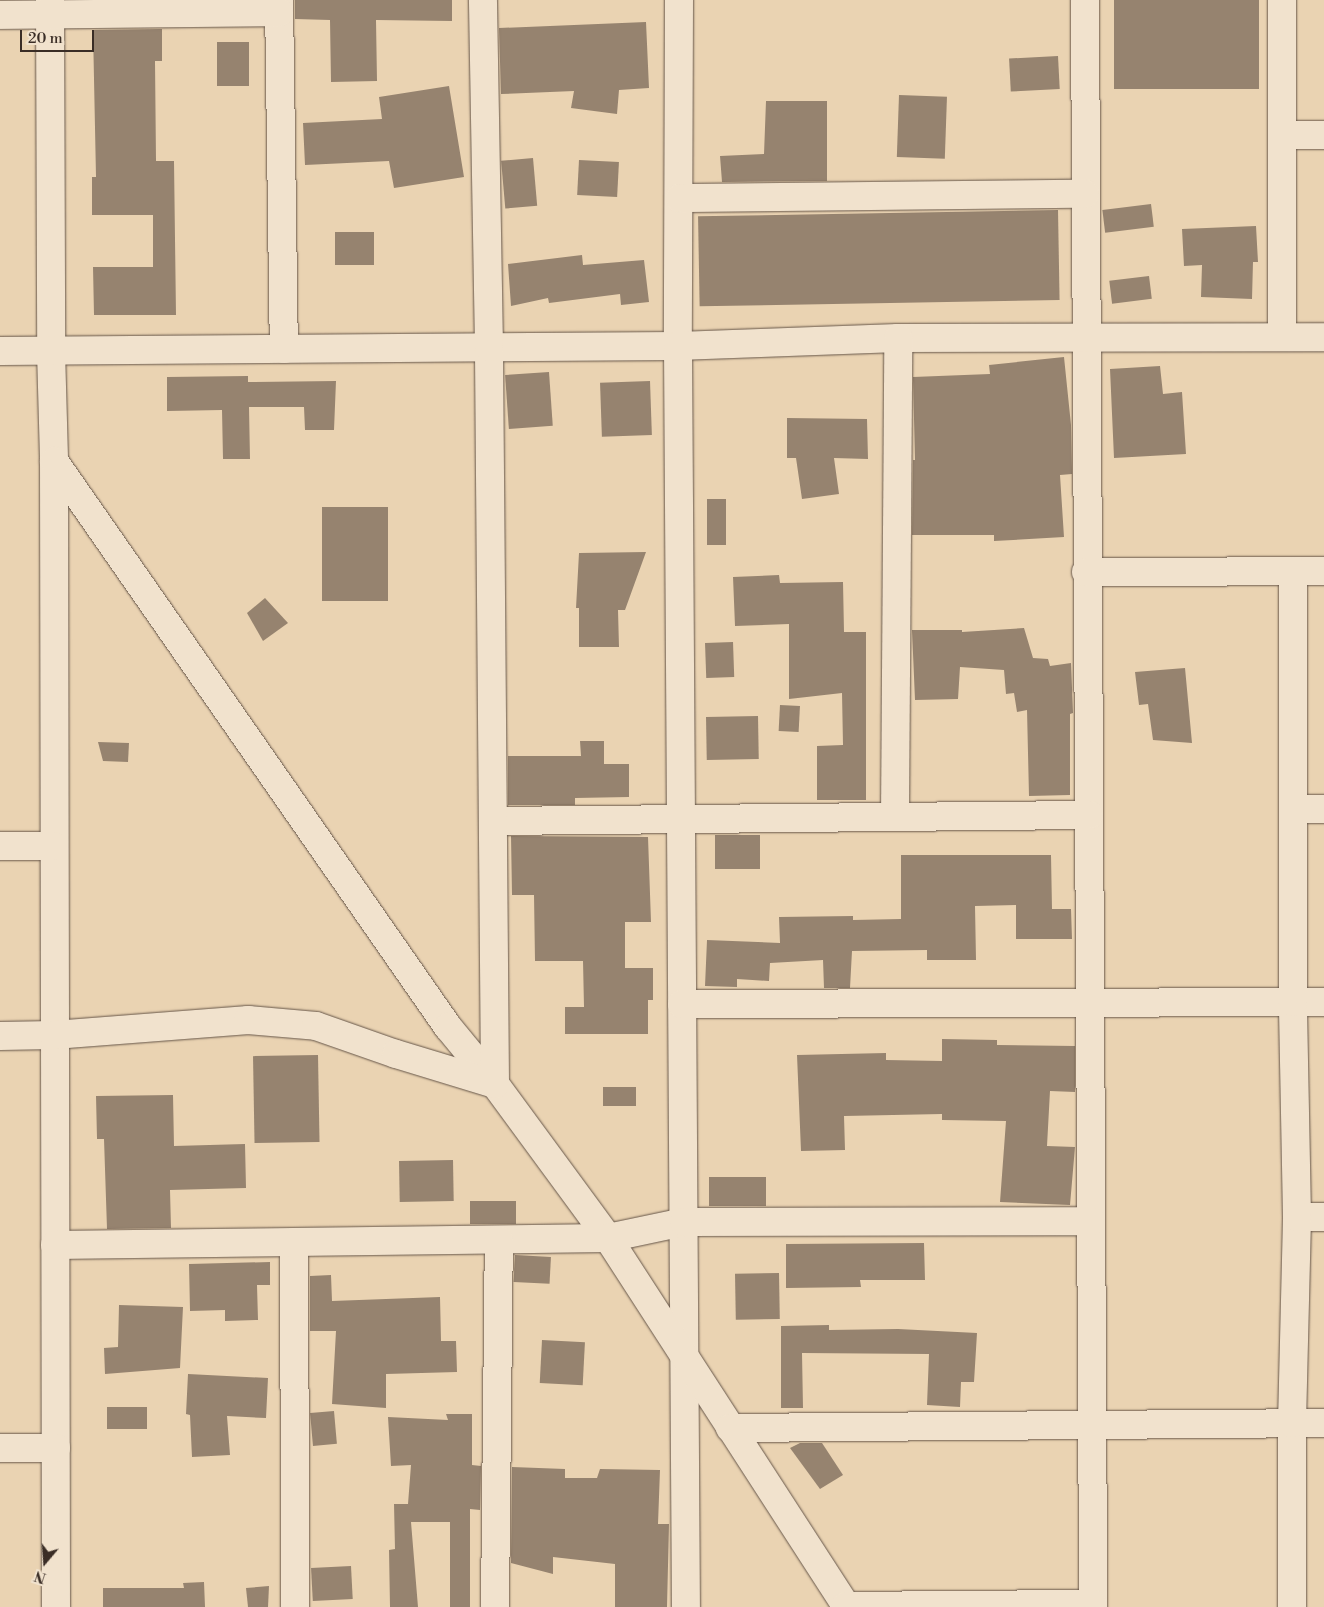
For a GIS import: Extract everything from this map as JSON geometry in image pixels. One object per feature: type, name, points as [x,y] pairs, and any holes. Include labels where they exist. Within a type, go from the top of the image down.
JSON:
[{"type":"street","points":[[483,0],[489,348],[495,1084]]},
{"type":"street","points":[[679,0],[680,198],[678,346],[686,1607]]},
{"type":"street","points":[[54,460],[448,1027],[495,1084],[608,1238],[847,1606],[1093,1606],[1086,572],[1088,337],[1085,194],[1085,0]]},
{"type":"street","points":[[1282,0],[1282,337]]},
{"type":"street","points":[[0,15],[50,7],[279,6],[284,349]]},
{"type":"street","points":[[50,7],[51,351],[54,460],[53,846],[56,1607]]},
{"type":"street","points":[[1283,135],[1324,136]]},
{"type":"street","points":[[680,198],[1085,194]]},
{"type":"street","points":[[0,351],[678,346],[898,338],[1324,337]]},
{"type":"street","points":[[895,817],[898,338]]},
{"type":"street","points":[[1292,1607],[1292,1423],[1296,1217],[1293,1002],[1293,571]]},
{"type":"street","points":[[1086,572],[1324,571]]},
{"type":"street","points":[[1293,809],[1324,809]]},
{"type":"street","points":[[493,821],[1089,814]]},
{"type":"street","points":[[0,846],[53,846]]},
{"type":"street","points":[[682,1004],[1324,1002]]},
{"type":"street","points":[[0,1036],[54,1035],[248,1020],[316,1026],[396,1054],[495,1084]]},
{"type":"street","points":[[1296,1217],[1324,1217]]},
{"type":"street","points":[[55,1244],[608,1238],[684,1222],[1091,1221]]},
{"type":"street","points":[[495,1607],[499,1240]]},
{"type":"street","points":[[294,1242],[295,1607]]},
{"type":"street","points":[[730,1428],[1324,1423]]},
{"type":"street","points":[[0,1448],[56,1448]]},
{"type":"building","points":[[295,0],[452,0],[452,21],[376,20],[377,81],[331,82],[330,20],[295,19]]},
{"type":"building","points":[[1114,0],[1259,0],[1259,89],[1114,89]]},
{"type":"building","points":[[646,22],[649,88],[619,90],[617,114],[571,108],[574,91],[501,94],[499,28]]},
{"type":"building","points":[[162,29],[162,61],[155,61],[156,161],[174,161],[176,315],[94,315],[93,267],[153,267],[153,215],[92,215],[92,177],[96,177],[93,30]]},
{"type":"building","points":[[217,42],[249,42],[249,86],[217,86]]},
{"type":"building","points":[[1058,56],[1060,89],[1011,92],[1009,59]]},
{"type":"building","points":[[449,86],[464,177],[394,188],[389,161],[305,165],[303,123],[382,119],[379,97]]},
{"type":"building","points":[[899,95],[947,97],[945,159],[897,157]]},
{"type":"building","points":[[766,101],[827,101],[827,181],[722,182],[720,156],[764,154]]},
{"type":"building","points":[[533,158],[537,206],[505,209],[501,161]]},
{"type":"building","points":[[579,160],[619,162],[617,197],[577,195]]},
{"type":"building","points":[[1151,204],[1154,227],[1105,233],[1102,210]]},
{"type":"building","points":[[1058,210],[1060,300],[700,306],[698,216]]},
{"type":"building","points":[[1256,226],[1258,262],[1253,262],[1252,299],[1201,297],[1202,265],[1184,266],[1182,229]]},
{"type":"building","points":[[335,232],[374,232],[374,265],[335,265]]},
{"type":"building","points":[[582,255],[583,265],[644,260],[649,302],[621,305],[620,294],[549,303],[548,298],[511,306],[508,264]]},
{"type":"building","points":[[1149,276],[1152,299],[1112,304],[1109,281]]},
{"type":"building","points":[[1064,357],[1071,425],[1072,474],[1060,475],[1064,537],[994,541],[994,535],[912,535],[913,460],[915,460],[913,377],[990,374],[989,365]]},
{"type":"building","points":[[1160,366],[1163,394],[1182,392],[1186,454],[1114,458],[1110,369]]},
{"type":"building","points":[[549,372],[553,426],[509,429],[505,375]]},
{"type":"building","points":[[248,376],[248,382],[336,381],[334,430],[305,430],[304,407],[249,407],[250,459],[223,459],[222,410],[167,411],[167,377]]},
{"type":"building","points":[[650,381],[652,435],[602,437],[600,383]]},
{"type":"building","points":[[787,418],[867,419],[868,459],[834,458],[839,494],[802,499],[796,458],[787,458]]},
{"type":"building","points":[[707,499],[726,499],[726,545],[707,545]]},
{"type":"building","points":[[322,507],[388,507],[388,601],[322,601]]},
{"type":"building","points":[[646,552],[625,610],[618,610],[619,647],[579,647],[579,608],[576,608],[579,553]]},
{"type":"building","points":[[779,575],[780,583],[843,582],[844,632],[866,632],[866,800],[817,800],[817,746],[843,745],[842,693],[789,699],[789,624],[735,626],[733,577]]},
{"type":"building","points":[[265,598],[288,623],[263,641],[247,613]]},
{"type":"building","points":[[1024,628],[1033,658],[1048,659],[1050,666],[1071,663],[1073,713],[1070,714],[1070,795],[1029,796],[1027,710],[1017,712],[1014,693],[1006,694],[1004,670],[960,667],[958,699],[915,700],[912,630],[962,630],[962,632]]},
{"type":"building","points":[[733,642],[734,677],[706,678],[705,643]]},
{"type":"building","points":[[1185,668],[1192,743],[1153,740],[1148,704],[1139,705],[1135,672]]},
{"type":"building","points":[[780,705],[800,706],[799,732],[779,731]]},
{"type":"building","points":[[758,716],[759,759],[707,760],[706,717]]},
{"type":"building","points":[[580,741],[604,741],[604,764],[629,764],[629,797],[575,798],[575,805],[508,805],[508,756],[581,756]]},
{"type":"building","points":[[98,742],[129,743],[128,762],[103,761]]},
{"type":"building","points":[[715,835],[760,835],[760,869],[715,869]]},
{"type":"building","points":[[511,836],[648,837],[651,922],[625,922],[625,968],[653,968],[653,1000],[648,1000],[648,1034],[565,1034],[565,1007],[584,1007],[583,961],[535,961],[534,895],[512,895]]},
{"type":"building","points":[[901,855],[1051,855],[1052,909],[1071,909],[1072,939],[1016,939],[1016,905],[975,906],[976,960],[927,960],[927,950],[852,951],[850,988],[824,988],[823,960],[770,963],[769,981],[737,979],[737,987],[705,986],[707,940],[780,943],[779,917],[853,916],[853,920],[901,919]]},
{"type":"building","points":[[942,1039],[997,1040],[997,1045],[1075,1046],[1075,1092],[1050,1091],[1047,1146],[1075,1147],[1070,1205],[1000,1202],[1006,1121],[942,1120],[942,1114],[844,1116],[845,1150],[801,1151],[797,1055],[886,1053],[886,1060],[942,1061]]},
{"type":"building","points":[[318,1055],[320,1142],[255,1143],[253,1056]]},
{"type":"building","points":[[603,1087],[636,1087],[636,1106],[603,1106]]},
{"type":"building","points":[[173,1095],[174,1146],[245,1144],[246,1188],[170,1190],[171,1228],[107,1229],[104,1139],[97,1139],[96,1096]]},
{"type":"building","points":[[453,1160],[454,1201],[400,1202],[399,1161]]},
{"type":"building","points":[[709,1177],[766,1177],[766,1206],[709,1206]]},
{"type":"building","points":[[470,1201],[516,1201],[516,1224],[470,1224]]},
{"type":"building","points":[[924,1243],[925,1280],[860,1280],[861,1287],[786,1288],[786,1244]]},
{"type":"building","points":[[515,1255],[551,1257],[550,1284],[514,1282]]},
{"type":"building","points":[[270,1262],[270,1285],[257,1285],[258,1320],[225,1321],[225,1310],[190,1311],[189,1264]]},
{"type":"building","points":[[779,1273],[780,1319],[736,1320],[735,1274]]},
{"type":"building","points":[[331,1275],[332,1301],[440,1297],[441,1341],[456,1341],[457,1372],[386,1374],[386,1408],[332,1404],[336,1331],[310,1331],[310,1276]]},
{"type":"building","points":[[119,1305],[183,1307],[180,1368],[105,1374],[104,1348],[118,1347]]},
{"type":"building","points":[[829,1325],[829,1330],[898,1329],[977,1333],[974,1382],[961,1382],[960,1407],[927,1405],[929,1354],[802,1353],[803,1408],[781,1408],[781,1326]]},
{"type":"building","points":[[542,1340],[585,1342],[583,1385],[540,1383]]},
{"type":"building","points":[[188,1374],[268,1378],[266,1418],[227,1416],[230,1455],[192,1457],[190,1415],[186,1414]]},
{"type":"building","points":[[107,1407],[147,1407],[147,1429],[107,1429]]},
{"type":"building","points":[[334,1411],[337,1444],[313,1446],[310,1413]]},
{"type":"building","points":[[446,1414],[472,1414],[472,1465],[481,1466],[480,1510],[470,1509],[470,1607],[450,1607],[450,1522],[411,1522],[418,1607],[390,1607],[389,1550],[395,1549],[394,1504],[408,1504],[411,1465],[391,1466],[388,1417],[448,1420]]},
{"type":"building","points":[[800,1443],[822,1443],[843,1475],[820,1489],[790,1448]]},
{"type":"building","points":[[512,1467],[565,1469],[565,1478],[597,1478],[600,1469],[660,1470],[658,1524],[669,1524],[667,1607],[615,1607],[615,1564],[553,1557],[553,1574],[511,1563]]},
{"type":"building","points":[[351,1566],[353,1599],[313,1601],[311,1568]]},
{"type":"building","points":[[204,1582],[205,1607],[103,1607],[103,1588],[184,1588],[183,1583]]},
{"type":"building","points":[[269,1586],[268,1607],[248,1607],[246,1588]]}]
